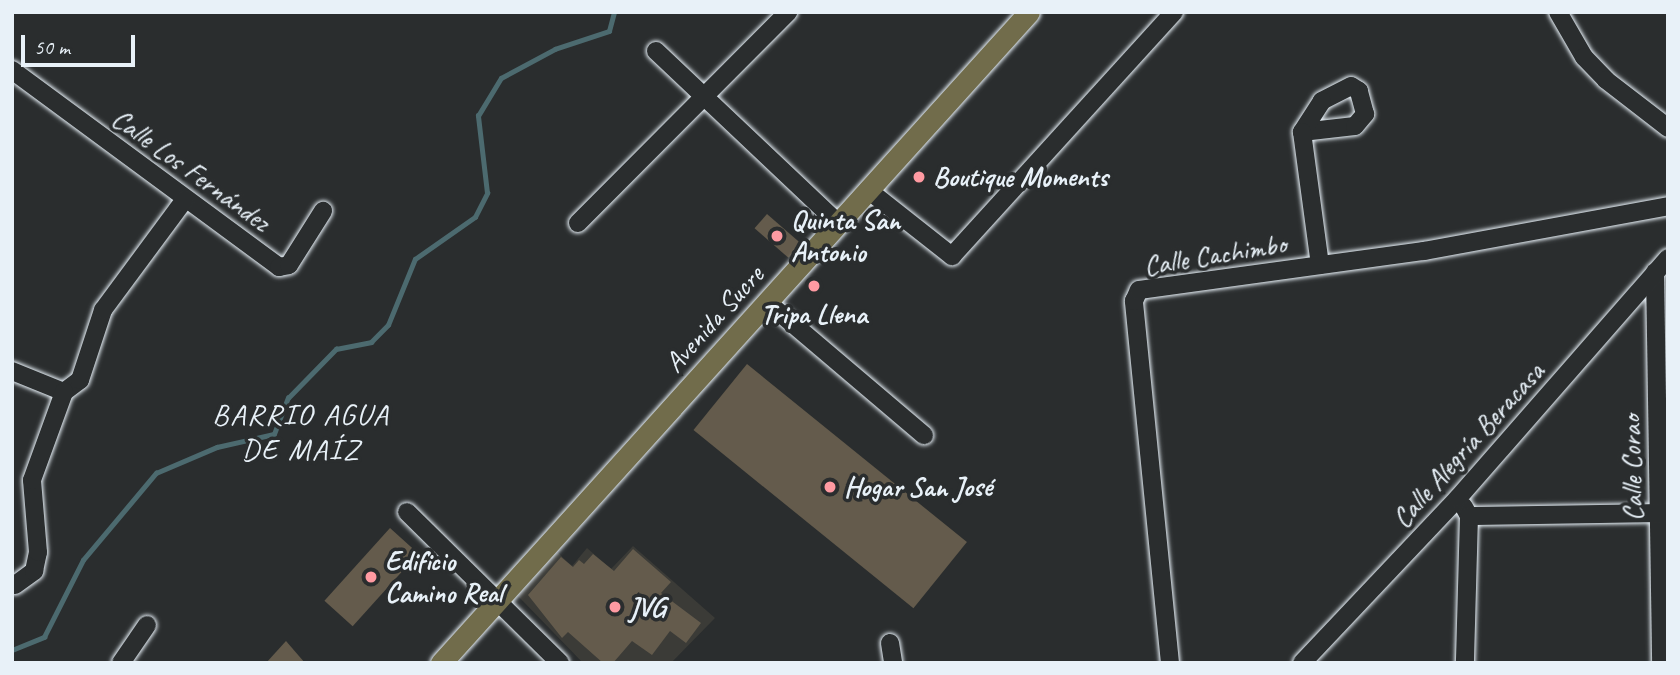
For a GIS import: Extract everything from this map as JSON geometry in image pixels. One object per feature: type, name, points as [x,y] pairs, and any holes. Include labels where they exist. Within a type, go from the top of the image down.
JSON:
[{"type":"main road","name":"Avenida Sucre","points":[[441,663],[496,598],[1029,12]]},
{"type":"street","points":[[578,223],[788,12]]},
{"type":"street","points":[[868,190],[952,256],[1174,12]]},
{"type":"street","points":[[1558,12],[1584,57],[1606,80],[1668,128]]},
{"type":"street","points":[[656,51],[838,223]]},
{"type":"street","name":"Calle Los Fernández","points":[[12,70],[185,199],[285,269],[323,211]]},
{"type":"street","points":[[1302,132],[1320,265]]},
{"type":"street","points":[[15,585],[34,570],[38,552],[32,480],[64,391],[80,380],[103,310],[185,199]]},
{"type":"street","name":"Calle Cachimbo","points":[[1170,663],[1135,295],[1139,290],[1320,265],[1668,206]]},
{"type":"street","name":"Calle Alegría Beracasa","points":[[1302,663],[1458,498],[1668,258]]},
{"type":"street","name":"Calle Corao","points":[[1655,272],[1664,513],[1661,663]]},
{"type":"street","points":[[767,302],[924,435]]},
{"type":"street","points":[[12,371],[64,391]]},
{"type":"street","points":[[1458,498],[1469,516],[1465,663]]},
{"type":"street","points":[[407,512],[560,663]]},
{"type":"street","points":[[1469,516],[1664,513]]},
{"type":"street","points":[[121,663],[147,625]]},
{"type":"street","points":[[890,643],[893,663]]},
{"type":"shaded area","name":"JVG","points":[[633,546],[715,618],[671,663],[583,663],[518,596],[557,552],[572,566],[587,548],[611,569]]},
{"type":"building","name":"Quinta San Antonio","points":[[767,214],[801,244],[788,258],[755,228]]},
{"type":"building","name":"Hogar San José","points":[[747,364],[967,542],[913,608],[694,430]]},
{"type":"building","name":"Edificio Camino Real","points":[[390,528],[418,553],[353,626],[324,601]]},
{"type":"building","name":"JVG","points":[[633,549],[671,582],[661,593],[701,623],[686,643],[670,631],[652,655],[632,641],[613,663],[603,663],[568,632],[562,638],[528,595],[561,557],[573,567],[579,560],[584,564],[593,554],[614,571]]},
{"type":"building","points":[[286,641],[305,663],[266,663]]},
{"type":"waterway","points":[[12,650],[44,637],[83,560],[156,473],[217,447],[274,434],[288,398],[336,349],[371,342],[388,325],[415,259],[475,217],[487,193],[478,116],[501,78],[555,49],[609,31],[614,12]]},
{"type":"place","name":"Boutique Moments","points":[[919,177]]},
{"type":"place","name":"Quinta San Antonio","points":[[777,236]]},
{"type":"place","name":"Tripa Llena","points":[[814,286]]},
{"type":"place","name":"Hogar San José","points":[[830,487]]},
{"type":"place","name":"Edificio Camino Real","points":[[371,577]]},
{"type":"place","name":"JVG","points":[[615,607]]},
{"type":"district","name":"BARRIO AGUA DE MAÍZ","points":[[301,431]]}]
